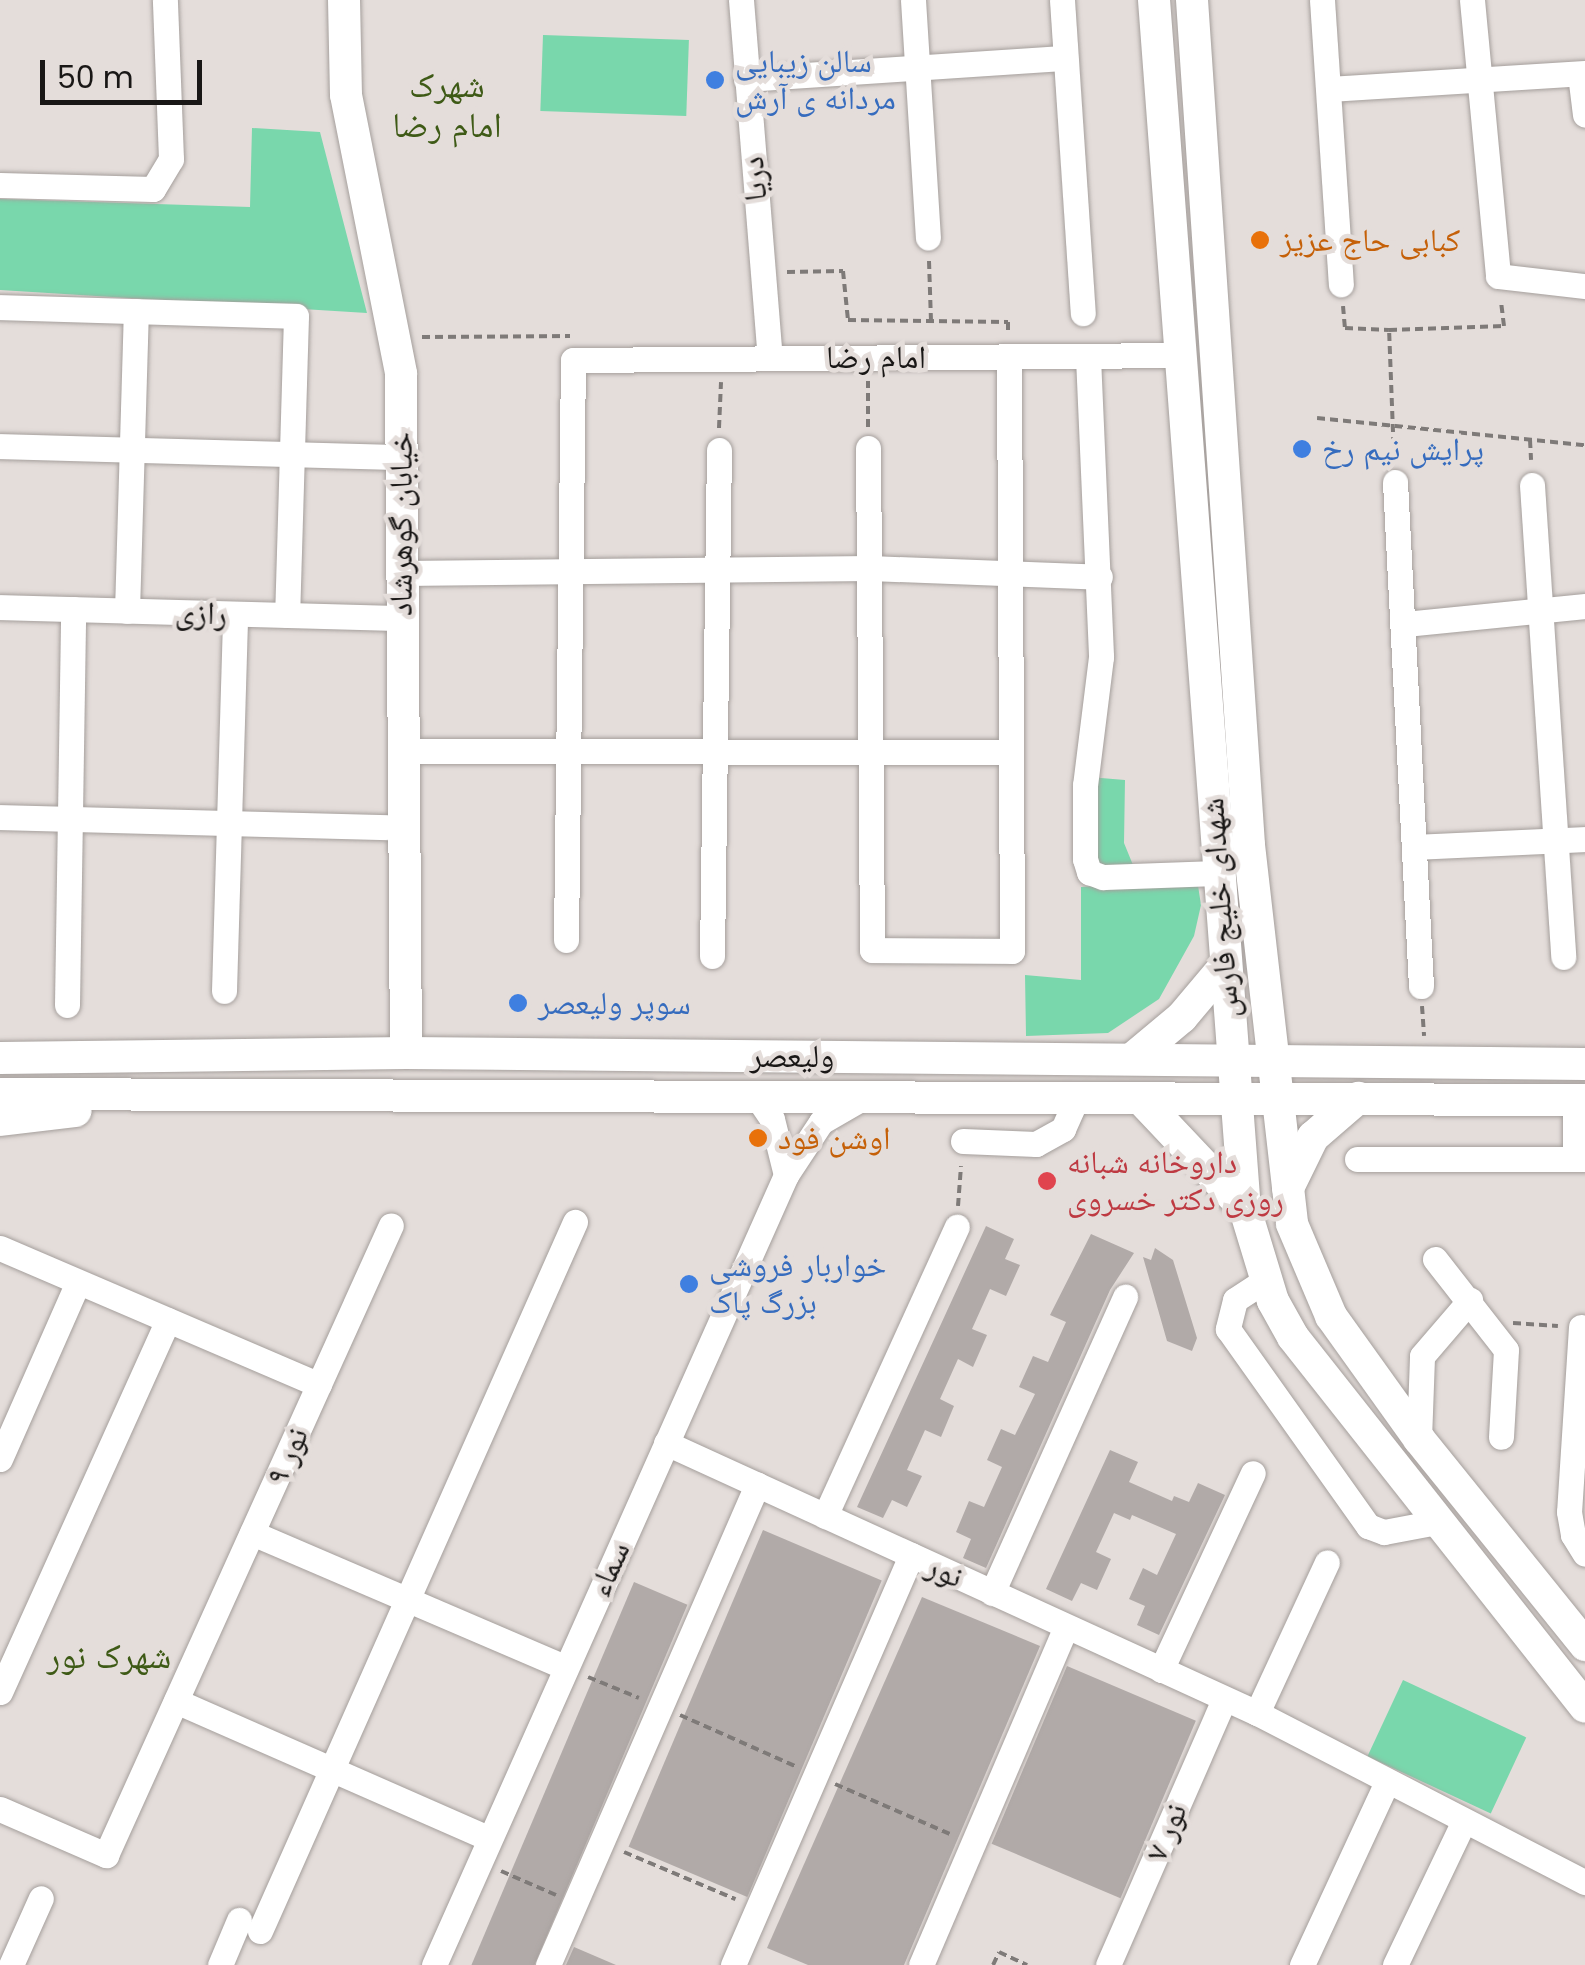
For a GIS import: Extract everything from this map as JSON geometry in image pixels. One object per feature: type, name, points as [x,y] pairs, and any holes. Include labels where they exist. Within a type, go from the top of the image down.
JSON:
[{"type":"main road","name":"خیابان گوهرشاد","points":[[344,0],[346,94],[396,338],[401,457],[406,1054]]},
{"type":"main road","name":"شهدای خلیج فارس","points":[[1154,0],[1245,1209],[1266,1278],[1310,1362],[1585,1708]]},
{"type":"main road","name":"شهدای خلیج فارس","points":[[1192,0],[1250,845],[1276,1060],[1286,1193],[1315,1286],[1419,1439],[1585,1645]]},
{"type":"main road","points":[[1133,1058],[1182,1016],[1225,966]]},
{"type":"main road","name":"ولیعصر","points":[[0,1058],[406,1054],[1585,1064]]},
{"type":"main road","points":[[0,1120],[243,1092]]},
{"type":"main road","name":"ولیعصر","points":[[0,1094],[871,1093],[1234,1100],[1580,1100]]},
{"type":"main road","points":[[1286,1193],[1313,1137],[1358,1098]]},
{"type":"main road","points":[[1141,1099],[1245,1209]]},
{"type":"street","points":[[0,185],[153,189],[171,159],[165,0]]},
{"type":"street","name":"دریا","points":[[741,0],[770,357]]},
{"type":"street","points":[[913,0],[928,238]]},
{"type":"street","points":[[1062,0],[1083,313]]},
{"type":"street","points":[[1322,0],[1342,284]]},
{"type":"street","points":[[1472,0],[1498,276],[1585,286]]},
{"type":"street","points":[[746,79],[1065,58]]},
{"type":"street","points":[[1328,89],[1480,84],[1582,73],[1585,116]]},
{"type":"street","points":[[0,308],[296,316],[287,615]]},
{"type":"street","points":[[127,611],[136,311]]},
{"type":"street","name":"امام رضا","points":[[573,360],[1179,355]]},
{"type":"street","points":[[868,448],[866,752],[872,950],[1012,951],[1009,356]]},
{"type":"street","points":[[1088,357],[1100,576],[1096,730],[1085,785],[1089,872],[1218,873]]},
{"type":"street","points":[[566,940],[573,360]]},
{"type":"street","points":[[0,446],[401,457]]},
{"type":"street","points":[[712,956],[714,570],[719,450]]},
{"type":"street","points":[[1395,482],[1421,986]]},
{"type":"street","points":[[1532,485],[1537,611],[1563,957]]},
{"type":"street","points":[[402,573],[870,568],[1100,576]]},
{"type":"street","points":[[1405,624],[1585,606]]},
{"type":"street","name":"رازی","points":[[0,608],[402,618]]},
{"type":"street","points":[[66,1004],[66,818],[73,609]]},
{"type":"street","points":[[224,991],[235,614]]},
{"type":"street","points":[[403,751],[1010,752]]},
{"type":"street","points":[[0,816],[386,827]]},
{"type":"street","points":[[1415,847],[1585,840]]},
{"type":"street","name":"سماء","points":[[434,1965],[786,1175],[821,1122],[871,1093]]},
{"type":"street","points":[[755,1094],[772,1119],[786,1175]]},
{"type":"street","points":[[963,1141],[1036,1144],[1062,1129],[1078,1098]]},
{"type":"street","points":[[1358,1159],[1580,1159],[1580,1100]]},
{"type":"street","points":[[220,1965],[250,1925],[332,1769],[575,1222]]},
{"type":"street","points":[[318,1385],[391,1225]]},
{"type":"street","points":[[825,1516],[957,1227]]},
{"type":"street","name":"نور ۹","points":[[0,1248],[318,1385],[106,1856],[0,1810]]},
{"type":"street","points":[[1435,1259],[1488,1321],[1506,1350],[1500,1437]]},
{"type":"street","points":[[1266,1278],[1235,1300],[1228,1329],[1368,1526],[1384,1532],[1437,1522]]},
{"type":"street","points":[[0,1460],[78,1282]]},
{"type":"street","points":[[992,1593],[1125,1297]]},
{"type":"street","points":[[1419,1439],[1422,1356],[1470,1300]]},
{"type":"street","points":[[0,1692],[168,1320]]},
{"type":"street","points":[[1581,1327],[1569,1512],[1572,1535],[1585,1554]]},
{"type":"street","name":"نور","points":[[666,1443],[1257,1713],[1386,1784],[1585,1882]]},
{"type":"street","points":[[1161,1670],[1253,1472]]},
{"type":"street","points":[[548,1965],[758,1485]]},
{"type":"street","points":[[252,1533],[565,1668]]},
{"type":"street","points":[[735,1964],[910,1556]]},
{"type":"street","points":[[1257,1713],[1327,1562]]},
{"type":"street","points":[[921,1965],[1066,1627]]},
{"type":"street","name":"نور ۷","points":[[1108,1965],[1224,1699]]},
{"type":"street","points":[[176,1701],[332,1769],[483,1849]]},
{"type":"street","points":[[1302,1965],[1386,1784]]},
{"type":"street","points":[[1396,1965],[1464,1820]]},
{"type":"street","points":[[11,1965],[41,1898]]},
{"type":"path","points":[[928,238],[931,321]]},
{"type":"path","points":[[762,272],[843,271],[848,320],[1008,322],[1009,356]]},
{"type":"path","points":[[1342,284],[1346,328],[1504,326]]},
{"type":"path","points":[[1388,330],[1395,482]]},
{"type":"path","points":[[396,338],[569,332],[573,360]]},
{"type":"path","points":[[868,357],[868,448]]},
{"type":"path","points":[[719,450],[721,358]]},
{"type":"path","points":[[1317,418],[1585,444]]},
{"type":"path","points":[[1421,986],[1425,1061]]},
{"type":"path","points":[[957,1227],[963,1141]]},
{"type":"path","points":[[1488,1321],[1581,1327]]},
{"type":"path","points":[[565,1668],[661,1706],[973,1844]]},
{"type":"path","points":[[602,1842],[758,1908]]},
{"type":"path","points":[[483,1849],[575,1904]]},
{"type":"path","points":[[993,1965],[999,1952],[1027,1965]]},
{"type":"green space","points":[[543,35],[689,40],[686,116],[540,111]]},
{"type":"green space","points":[[252,128],[320,132],[367,313],[0,290],[0,199],[250,207]]},
{"type":"green space","points":[[1089,777],[1125,780],[1124,843],[1133,865],[1091,865]]},
{"type":"green space","points":[[1197,879],[1201,905],[1194,936],[1159,999],[1108,1033],[1026,1036],[1025,975],[1081,980],[1081,887]]},
{"type":"green space","points":[[1403,1680],[1526,1737],[1491,1814],[1368,1756]]},
{"type":"building","points":[[986,1226],[1014,1239],[1005,1259],[1020,1265],[1006,1296],[990,1289],[972,1329],[987,1335],[973,1367],[958,1359],[940,1399],[954,1406],[941,1437],[925,1430],[907,1470],[922,1476],[907,1507],[892,1500],[883,1518],[857,1507]]},
{"type":"building","points":[[1091,1234],[1134,1253],[1110,1290],[986,1568],[963,1558],[971,1539],[956,1532],[969,1501],[984,1507],[1002,1467],[987,1460],[1001,1429],[1015,1435],[1035,1394],[1019,1387],[1033,1356],[1048,1362],[1066,1322],[1050,1315]]},
{"type":"building","points":[[1155,1248],[1173,1260],[1197,1338],[1192,1351],[1167,1341],[1143,1257],[1151,1260]]},
{"type":"building","points":[[1110,1450],[1138,1462],[1129,1482],[1172,1501],[1174,1496],[1189,1502],[1198,1483],[1225,1495],[1159,1635],[1137,1625],[1145,1606],[1129,1599],[1143,1568],[1157,1575],[1176,1534],[1132,1515],[1130,1520],[1114,1513],[1096,1552],[1111,1559],[1097,1590],[1081,1583],[1072,1601],[1046,1589]]},
{"type":"building","points":[[763,1530],[882,1580],[747,1897],[629,1847]]},
{"type":"building","points":[[634,1582],[687,1605],[534,1965],[471,1965]]},
{"type":"building","points":[[922,1597],[1040,1646],[904,1965],[808,1965],[767,1948]]},
{"type":"building","points":[[1067,1666],[1196,1721],[1120,1898],[992,1844]]},
{"type":"building","points":[[574,1947],[616,1965],[566,1965]]},
{"type":"place","name":"سالن زیبایی مردانه ی آرش","points":[[715,80]]},
{"type":"place","name":"کبابی حاج عزیز","points":[[1260,240]]},
{"type":"place","name":"پرایش نیم رخ","points":[[1302,449]]},
{"type":"place","name":"سوپر ولیعصر","points":[[518,1003]]},
{"type":"place","name":"اوشن فود","points":[[758,1138]]},
{"type":"place","name":"داروخانه شبانه روزی دکتر خسروی","points":[[1047,1181]]},
{"type":"place","name":"خواربار فروشی بزرگ پاک","points":[[689,1284]]},
{"type":"district","name":"شهرک امام رضا","points":[[447,105]]},
{"type":"district","name":"شهرک نور","points":[[109,1656]]}]
